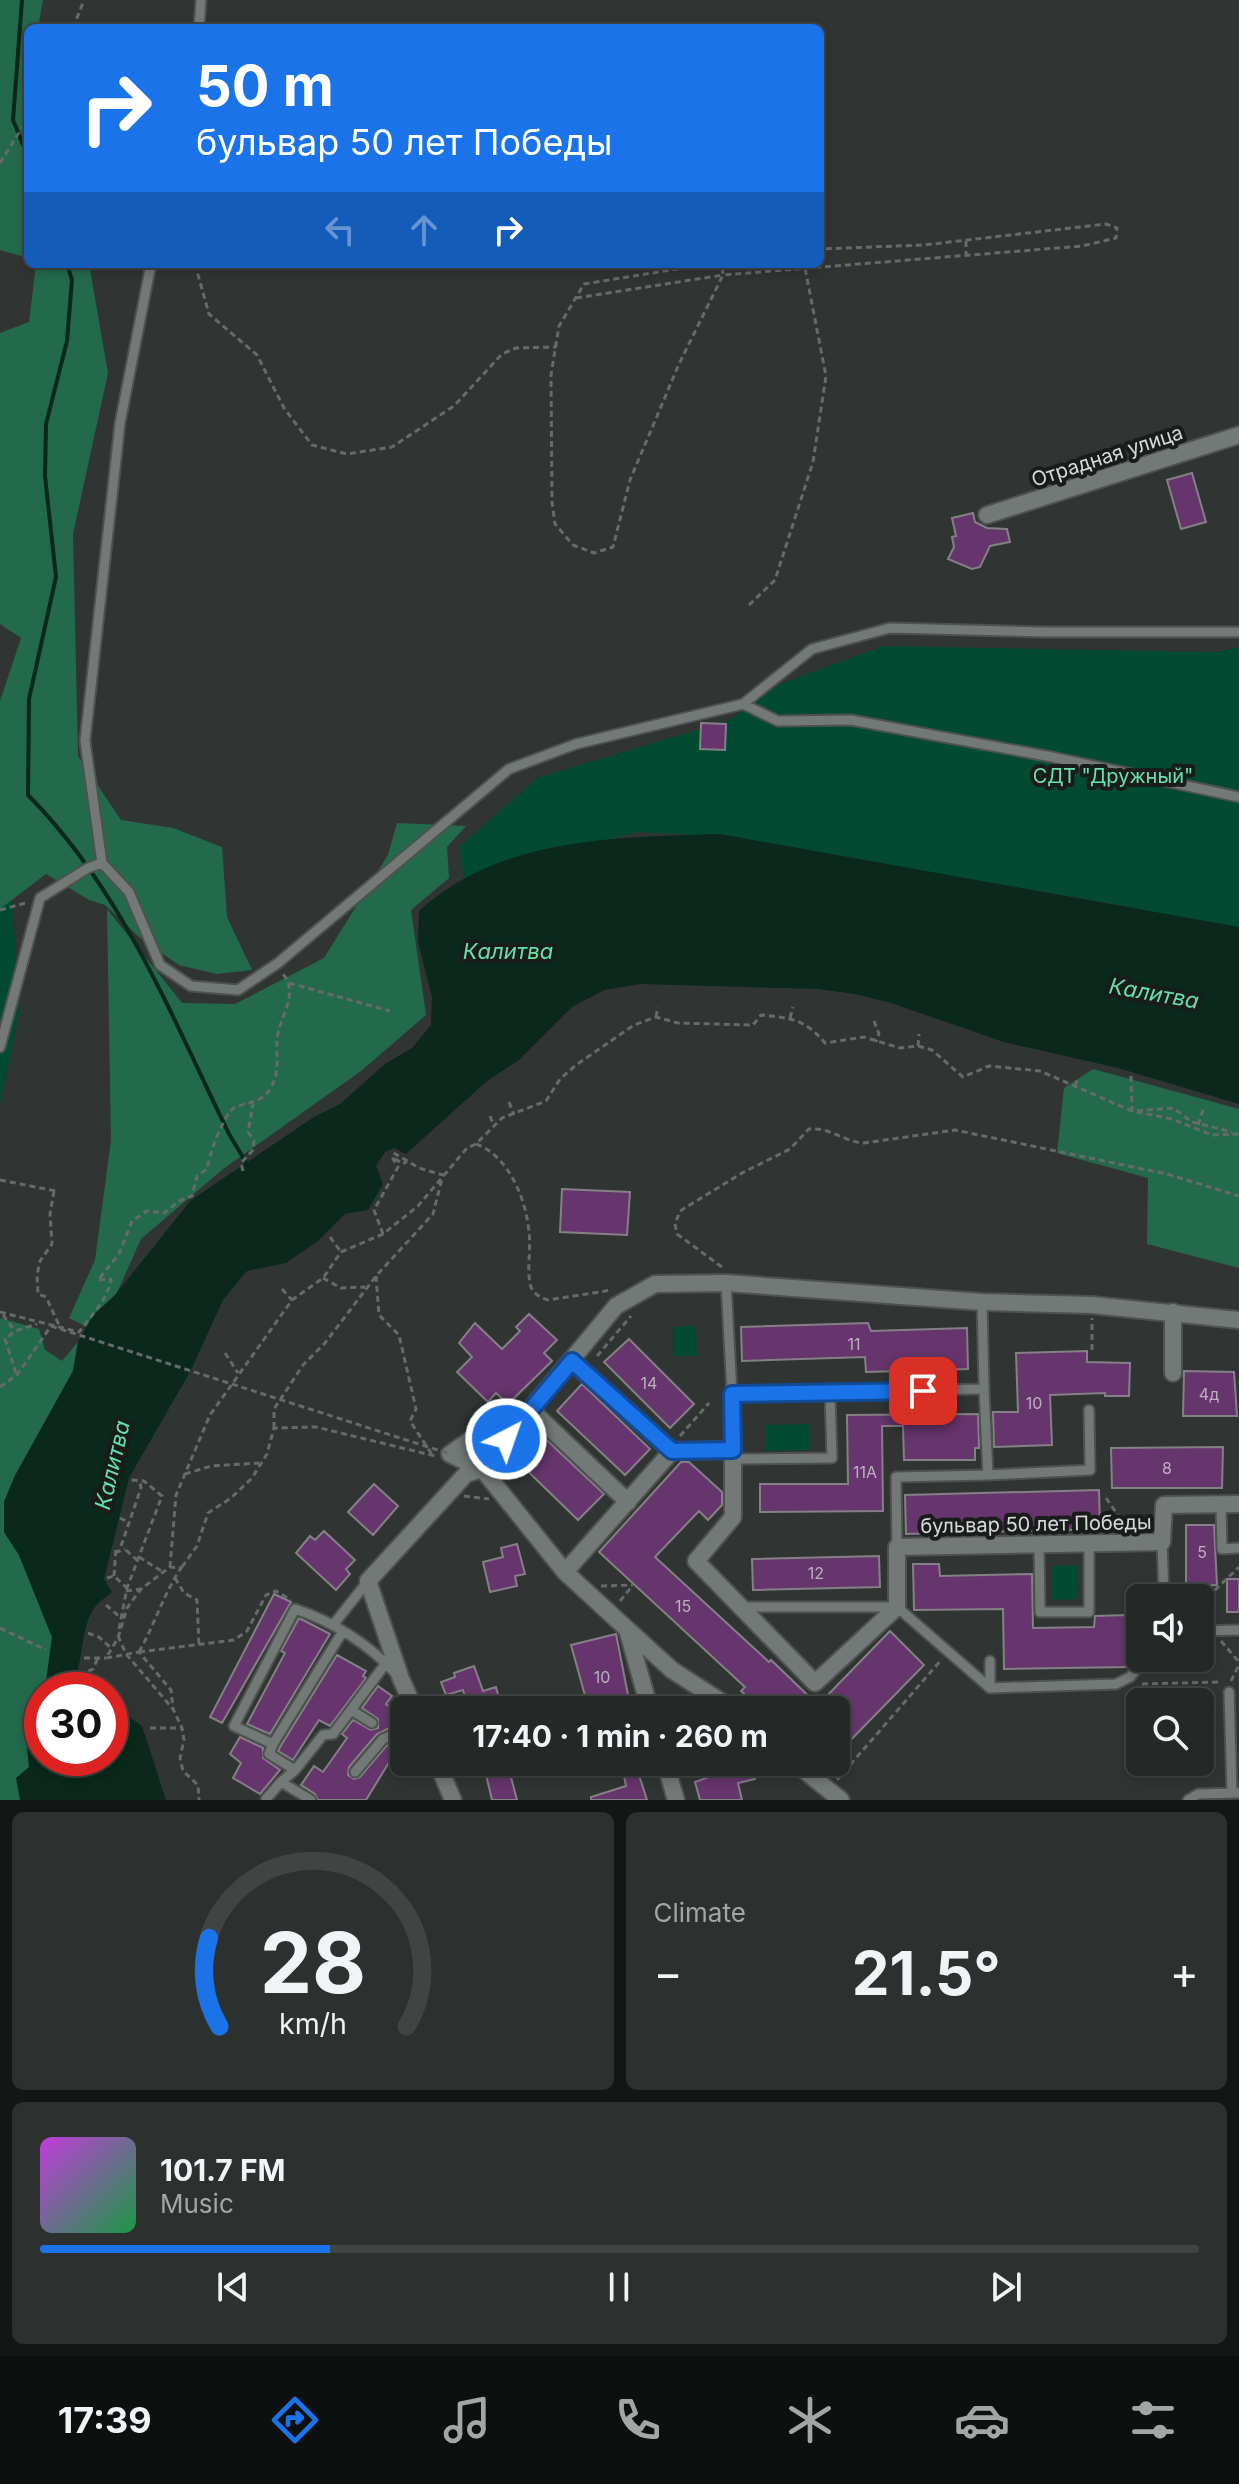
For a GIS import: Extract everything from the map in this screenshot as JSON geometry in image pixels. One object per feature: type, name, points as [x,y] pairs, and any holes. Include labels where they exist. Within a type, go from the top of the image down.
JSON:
[{"type":"street","name":"Отрадная улица","points":[[987,515],[1239,435]]},
{"type":"street","points":[[409,1696],[368,1581],[466,1474],[483,1470],[499,1455],[506,1439],[531,1410],[577,1365],[616,1306],[655,1284],[725,1275],[982,1302],[1092,1305],[1239,1320]]},
{"type":"street","points":[[1173,1312],[1173,1373]]},
{"type":"street","points":[[577,1365],[671,1450],[733,1455],[733,1517],[696,1561],[815,1683],[897,1607]]},
{"type":"street","points":[[531,1410],[628,1502]]},
{"type":"street","points":[[506,1439],[473,1438],[450,1454],[483,1470],[565,1572],[672,1670],[712,1696]]},
{"type":"street","points":[[565,1572],[671,1450]]},
{"type":"street","name":"бульвар 50 лет Победы","points":[[897,1607],[897,1547],[1162,1542],[1164,1505],[1239,1504]]},
{"type":"street","points":[[627,1629],[646,1696]]},
{"type":"street","points":[[443,1776],[453,1800]]},
{"type":"street","points":[[669,1776],[676,1800]]},
{"type":"street","points":[[811,1776],[835,1795]]},
{"type":"lane","points":[[199,24],[201,0]]},
{"type":"lane","points":[[150,268],[120,423],[85,741],[102,863],[129,892],[160,965],[191,986],[238,990],[278,963],[509,769],[576,744],[743,704],[812,649],[890,628],[1239,632]]},
{"type":"lane","points":[[743,704],[778,721],[851,720],[1052,757],[1239,797]]},
{"type":"lane","points":[[0,1047],[40,898],[88,868],[102,863]]},
{"type":"lane","points":[[725,1275],[733,1455],[832,1458],[830,1394]]},
{"type":"lane","points":[[982,1302],[988,1475]]},
{"type":"lane","points":[[732,1394],[984,1389]]},
{"type":"lane","points":[[897,1547],[896,1477],[1090,1470],[1089,1410]]},
{"type":"lane","points":[[1221,1504],[1222,1549],[1239,1548]]},
{"type":"lane","points":[[1162,1542],[1164,1584]]},
{"type":"lane","points":[[1039,1545],[1040,1612],[1089,1612],[1089,1544]]},
{"type":"lane","points":[[295,1770],[269,1754],[338,1628],[368,1581]]},
{"type":"lane","points":[[741,1607],[897,1607],[990,1688],[1116,1684],[1134,1672]]},
{"type":"lane","points":[[273,1744],[234,1726],[295,1609],[338,1628],[386,1663],[401,1679]]},
{"type":"lane","points":[[1214,1631],[1239,1630]]},
{"type":"lane","points":[[990,1661],[990,1688]]},
{"type":"lane","points":[[266,1799],[323,1735],[333,1734],[386,1663]]},
{"type":"lane","points":[[1188,1800],[1198,1794],[1235,1793],[1230,1687]]},
{"type":"lane","points":[[351,1710],[372,1723]]},
{"type":"lane","points":[[355,1772],[383,1739],[390,1736]]},
{"type":"lane","points":[[281,1782],[311,1800]]},
{"type":"path","points":[[75,24],[84,0]]},
{"type":"path","points":[[0,163],[24,124]]},
{"type":"path","points":[[824,249],[966,241],[1106,224],[1117,228],[1116,238],[1082,246],[824,267]]},
{"type":"path","points":[[966,241],[966,256]]},
{"type":"path","points":[[196,268],[209,314],[257,355],[284,408],[312,445],[347,454],[392,447],[454,406],[502,354],[516,348],[556,347]]},
{"type":"path","points":[[683,268],[584,284],[559,326],[551,375],[555,524],[573,545],[594,553],[613,547],[630,480],[679,364],[723,275],[722,268]]},
{"type":"path","points":[[576,298],[723,275],[805,268],[826,376],[813,462],[775,580],[749,605]]},
{"type":"path","points":[[0,910],[40,898]]},
{"type":"path","points":[[0,1387],[17,1375],[51,1326],[59,1325],[79,1332],[109,1287],[111,1279],[98,1280],[119,1254],[132,1221],[147,1211],[164,1213],[192,1196],[197,1176],[207,1169],[208,1156],[217,1142],[222,1120],[233,1108],[253,1104],[267,1094],[274,1081],[279,1055],[277,1039],[288,1003],[289,983],[285,975],[273,971]]},
{"type":"path","points":[[289,983],[390,1011]]},
{"type":"path","points":[[656,1017],[658,1007]]},
{"type":"path","points":[[790,1018],[793,1007]]},
{"type":"path","points":[[170,1567],[176,1495],[210,1415],[292,1300],[323,1278],[341,1252],[383,1234],[418,1206],[467,1148],[476,1144],[502,1118],[546,1101],[560,1079],[634,1025],[656,1017],[678,1023],[753,1025],[761,1015],[790,1018],[812,1027],[825,1043],[864,1037],[900,1048],[918,1046],[932,1050],[963,1077],[989,1066],[1040,1071],[1132,1111],[1238,1133]]},
{"type":"path","points":[[874,1021],[879,1034],[876,1042]]},
{"type":"path","points":[[918,1046],[919,1034]]},
{"type":"path","points":[[1131,1076],[1132,1111]]},
{"type":"path","points":[[1075,1086],[1078,1078]]},
{"type":"path","points":[[509,1102],[514,1115]]},
{"type":"path","points":[[243,1171],[241,1163],[253,1150],[254,1141],[248,1132],[253,1104]]},
{"type":"path","points":[[1198,1127],[1204,1107]]},
{"type":"path","points":[[1132,1111],[1173,1108],[1212,1135],[1238,1133]]},
{"type":"path","points":[[490,1116],[494,1126]]},
{"type":"path","points":[[725,1275],[677,1234],[677,1216],[680,1211],[742,1173],[796,1145],[809,1129],[826,1129],[850,1141],[864,1143],[955,1130],[1167,1174],[1239,1196]]},
{"type":"path","points":[[476,1144],[490,1149],[499,1158],[524,1205],[529,1233],[530,1286],[538,1297],[548,1300],[625,1288]]},
{"type":"path","points":[[392,1152],[419,1168],[443,1175]]},
{"type":"path","points":[[383,1234],[374,1210],[398,1167],[392,1157],[403,1164],[408,1161]]},
{"type":"path","points":[[139,1652],[153,1627],[164,1593],[197,1546],[208,1513],[231,1498],[252,1478],[262,1463],[274,1428],[274,1409],[303,1365],[325,1343],[366,1287],[433,1214],[443,1175]]},
{"type":"path","points":[[0,1180],[55,1191],[50,1214],[52,1244],[40,1261],[37,1275],[38,1294],[46,1297],[59,1325]]},
{"type":"path","points":[[330,1237],[341,1252]]},
{"type":"path","points":[[376,1276],[379,1315],[399,1335],[416,1409],[410,1421],[433,1456]]},
{"type":"path","points":[[323,1278],[341,1288],[366,1287]]},
{"type":"path","points":[[282,1289],[292,1300]]},
{"type":"path","points":[[1092,1305],[1092,1350]]},
{"type":"path","points":[[577,1365],[639,1306]]},
{"type":"path","points":[[0,1312],[450,1454]]},
{"type":"path","points":[[0,1312],[15,1331]]},
{"type":"path","points":[[17,1375],[2,1338],[37,1324]]},
{"type":"path","points":[[225,1353],[238,1373]]},
{"type":"path","points":[[671,1450],[709,1403]]},
{"type":"path","points":[[274,1428],[316,1427],[433,1456],[450,1454]]},
{"type":"path","points":[[185,1474],[211,1466],[262,1463]]},
{"type":"path","points":[[131,1480],[140,1481],[162,1496],[156,1505],[127,1589],[118,1638],[126,1654],[173,1709],[184,1740],[180,1758],[183,1771],[198,1785],[199,1800]]},
{"type":"path","points":[[140,1481],[141,1488],[121,1553],[116,1548],[114,1576],[127,1589],[141,1589]]},
{"type":"path","points":[[449,1495],[507,1501]]},
{"type":"path","points":[[1106,1498],[1138,1543]]},
{"type":"path","points":[[120,1518],[130,1523]]},
{"type":"path","points":[[122,1547],[163,1572]]},
{"type":"path","points":[[106,1658],[118,1638],[127,1608],[141,1589],[170,1567],[181,1568]]},
{"type":"path","points":[[1214,1591],[1239,1567]]},
{"type":"path","points":[[107,1578],[114,1576]]},
{"type":"path","points":[[175,1578],[184,1593],[197,1600],[199,1645]]},
{"type":"path","points":[[582,1586],[633,1585],[611,1612]]},
{"type":"path","points":[[84,1658],[106,1658],[234,1640],[247,1631],[266,1595],[276,1591],[296,1603],[295,1609]]},
{"type":"path","points":[[106,1605],[121,1618]]},
{"type":"path","points":[[0,1628],[46,1650]]},
{"type":"path","points":[[88,1633],[99,1637],[111,1648]]},
{"type":"path","points":[[1116,1684],[1230,1687],[1239,1664],[1214,1633]]},
{"type":"path","points":[[139,1652],[171,1690],[173,1709]]},
{"type":"path","points":[[835,1795],[948,1653]]},
{"type":"path","points":[[86,1672],[93,1669],[98,1658]]},
{"type":"path","points":[[150,1728],[182,1728]]},
{"type":"green space","points":[[0,0],[43,0],[39,24],[24,24],[24,257],[0,250]]},
{"type":"green space","points":[[36,268],[90,268],[108,373],[73,534],[78,756],[121,820],[173,828],[222,847],[227,917],[252,970],[217,974],[179,965],[139,937],[105,905],[89,900],[46,874],[0,909],[0,701],[21,638],[0,624],[0,333],[29,322]]},
{"type":"green space","name":"СДТ \"Дружный\"","points":[[883,646],[1218,652],[1239,647],[1239,937],[1114,904],[718,836],[638,832],[509,864],[465,888],[459,847],[537,778],[730,720],[772,687]]},
{"type":"green space","points":[[0,737],[20,1009],[0,1104]]},
{"type":"green space","points":[[397,823],[466,826],[447,847],[449,878],[411,910],[426,1015],[361,1071],[223,1169],[141,1239],[99,1333],[69,1318],[95,1260],[111,1140],[107,909],[182,1003],[235,1004],[324,958],[388,855]]},
{"type":"green space","points":[[1093,1069],[1239,1109],[1239,1268],[1147,1244],[1148,1178],[1057,1153],[1064,1088]]},
{"type":"green space","points":[[0,1318],[39,1329],[45,1350],[62,1361],[78,1342],[73,1371],[15,1475],[4,1502],[4,1532],[19,1555],[52,1637],[47,1672],[24,1672],[24,1776],[27,1776],[20,1800],[0,1800]]},
{"type":"green space","points":[[696,1326],[697,1356],[673,1356],[673,1327]]},
{"type":"green space","points":[[810,1424],[810,1450],[765,1451],[765,1425]]},
{"type":"green space","points":[[1077,1565],[1078,1599],[1051,1600],[1051,1566]]},
{"type":"water","name":"Калитва","points":[[720,834],[1239,927],[1239,1104],[1118,1068],[1004,1042],[891,1003],[855,994],[818,989],[641,984],[604,990],[572,1007],[519,1060],[487,1081],[406,1154],[394,1148],[385,1152],[376,1166],[383,1184],[368,1210],[345,1214],[318,1241],[286,1263],[247,1271],[223,1300],[191,1370],[129,1478],[104,1579],[112,1592],[97,1605],[89,1618],[77,1672],[47,1672],[52,1637],[19,1555],[4,1532],[4,1502],[73,1371],[78,1342],[93,1315],[115,1295],[191,1200],[314,1117],[340,1104],[385,1064],[412,1048],[431,1025],[432,997],[418,942],[419,911],[451,887],[486,868],[523,855],[561,846],[641,837]]},
{"type":"water","points":[[128,1716],[142,1726],[166,1800],[20,1800],[16,1778],[24,1771],[24,1776],[128,1776]]},
{"type":"building","points":[[1192,473],[1206,522],[1181,529],[1167,480]]},
{"type":"building","points":[[973,513],[975,522],[987,528],[1007,529],[1010,542],[990,546],[980,567],[972,569],[948,559],[954,547],[952,537],[956,536],[952,518]]},
{"type":"building","points":[[701,723],[726,724],[725,750],[700,749]]},
{"type":"building","points":[[562,1189],[630,1192],[627,1235],[560,1232]]},
{"type":"building","points":[[529,1314],[557,1340],[544,1353],[552,1361],[508,1404],[496,1393],[488,1402],[457,1372],[472,1357],[459,1343],[475,1323],[502,1349],[520,1331],[516,1327]]},
{"type":"building","points":[[868,1323],[871,1331],[967,1328],[968,1369],[866,1372],[865,1357],[742,1361],[741,1327]]},
{"type":"building","points":[[629,1339],[694,1404],[670,1428],[604,1362]]},
{"type":"building","points":[[1087,1351],[1087,1362],[1130,1363],[1129,1396],[1105,1396],[1105,1393],[1050,1395],[1052,1445],[994,1447],[993,1412],[1018,1412],[1016,1353]]},
{"type":"building","points":[[1184,1371],[1234,1372],[1237,1416],[1183,1416]]},
{"type":"building","points":[[582,1384],[650,1449],[625,1475],[557,1411]]},
{"type":"building","points":[[978,1414],[979,1448],[975,1448],[975,1460],[904,1460],[903,1426],[882,1426],[883,1511],[760,1512],[760,1484],[848,1484],[847,1415]]},
{"type":"building","points":[[536,1430],[604,1494],[578,1520],[512,1456]]},
{"type":"building","points":[[1223,1447],[1222,1488],[1112,1488],[1111,1448]]},
{"type":"building","points":[[681,1462],[689,1462],[722,1492],[722,1505],[708,1520],[699,1511],[655,1557],[809,1696],[746,1696],[741,1691],[745,1687],[599,1552]]},
{"type":"building","points":[[374,1484],[398,1506],[373,1535],[348,1512]]},
{"type":"building","points":[[1099,1490],[1100,1529],[906,1534],[905,1495]]},
{"type":"building","points":[[1186,1525],[1214,1525],[1217,1585],[1186,1584]]},
{"type":"building","points":[[324,1531],[355,1560],[346,1569],[350,1574],[336,1590],[296,1553],[310,1536],[315,1540]]},
{"type":"building","points":[[517,1544],[525,1574],[515,1576],[517,1586],[490,1592],[483,1562],[503,1557],[501,1548]]},
{"type":"building","points":[[879,1556],[880,1587],[753,1590],[752,1559]]},
{"type":"building","points":[[913,1564],[939,1564],[940,1576],[1032,1574],[1033,1628],[1094,1627],[1095,1616],[1126,1615],[1126,1667],[1004,1669],[1003,1609],[914,1610]]},
{"type":"building","points":[[1227,1579],[1239,1579],[1239,1612],[1227,1612]]},
{"type":"building","points":[[274,1594],[291,1602],[222,1723],[210,1717]]},
{"type":"building","points":[[299,1618],[330,1634],[270,1734],[247,1724],[285,1653],[281,1651]]},
{"type":"building","points":[[890,1631],[924,1665],[850,1741],[850,1696],[827,1696]]},
{"type":"building","points":[[616,1634],[628,1696],[585,1696],[571,1645]]},
{"type":"building","points":[[337,1655],[366,1671],[363,1676],[366,1678],[330,1726],[319,1720],[293,1760],[278,1751]]},
{"type":"building","points":[[474,1666],[483,1691],[496,1687],[498,1696],[465,1696],[463,1690],[446,1695],[441,1682],[455,1677],[454,1673]]},
{"type":"building","points":[[378,1686],[392,1696],[386,1704],[390,1707],[390,1728],[377,1734],[349,1767],[348,1775],[354,1779],[360,1777],[387,1745],[390,1747],[390,1761],[366,1800],[318,1800],[315,1794],[301,1785],[314,1766],[323,1772],[347,1738],[342,1734],[353,1720],[371,1730],[378,1728],[378,1719],[362,1708]]},
{"type":"building","points":[[240,1737],[263,1748],[263,1758],[280,1770],[260,1794],[233,1778],[241,1763],[230,1754]]},
{"type":"building","points":[[486,1776],[511,1776],[517,1800],[492,1800]]},
{"type":"building","points":[[624,1776],[639,1776],[647,1800],[591,1800],[591,1797],[626,1786]]},
{"type":"building","points":[[712,1776],[754,1776],[755,1779],[738,1783],[742,1800],[700,1800],[695,1782]]},
{"type":"waterway","points":[[22,0],[13,120],[24,147]]},
{"type":"waterway","points":[[68,268],[72,280],[67,341],[46,424],[45,476],[56,577],[29,699],[28,795],[91,871],[118,913],[165,999],[229,1134],[247,1164]]},
{"type":"route","points":[[506,1439],[572,1361],[672,1451],[733,1450],[732,1394],[923,1391]]}]
